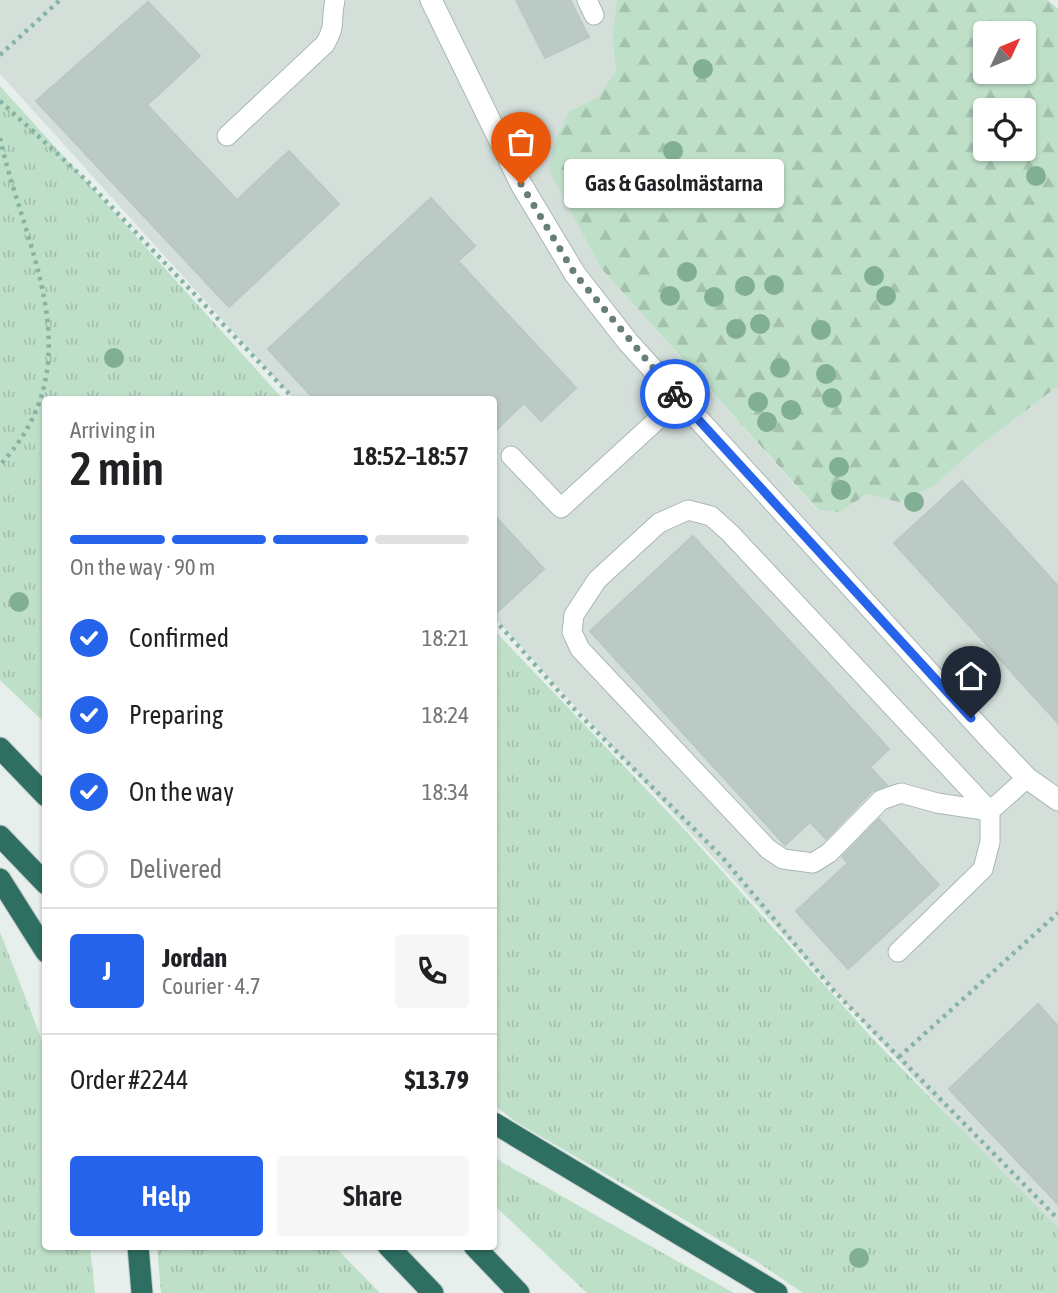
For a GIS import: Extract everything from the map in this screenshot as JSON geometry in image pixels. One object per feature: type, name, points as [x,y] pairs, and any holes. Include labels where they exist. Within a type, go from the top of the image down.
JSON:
[{"type":"highway","points":[[0,737],[42,773]]},
{"type":"highway","points":[[0,748],[42,792]]},
{"type":"highway","points":[[0,836],[42,880]]},
{"type":"highway","points":[[0,879],[42,946]]},
{"type":"highway","points":[[497,1125],[776,1293]]},
{"type":"highway","points":[[138,1250],[142,1293]]},
{"type":"highway","points":[[392,1250],[433,1293]]},
{"type":"highway","points":[[478,1250],[519,1293]]},
{"type":"street","points":[[431,0],[521,184],[575,274],[628,342],[1027,778],[1058,800]]},
{"type":"lane","points":[[227,136],[325,44],[335,27],[335,0]]},
{"type":"lane","points":[[511,456],[561,508],[680,399]]},
{"type":"lane","points":[[898,951],[983,869],[990,842],[990,811],[730,533],[711,516],[688,510],[659,523],[597,580],[574,615],[572,632],[580,649],[768,849],[783,859],[813,863],[829,853],[881,800],[901,793],[937,803],[990,811]]},
{"type":"lane","points":[[990,811],[1027,778]]},
{"type":"path","points":[[0,55],[60,0]]},
{"type":"path","points":[[0,101],[87,181],[290,396]]},
{"type":"path","points":[[0,138],[40,271],[49,320],[48,373],[42,396]]},
{"type":"path","points":[[0,464],[13,450],[39,409],[42,397]]},
{"type":"path","points":[[497,622],[579,714],[723,858],[834,991],[1058,1219]]},
{"type":"path","points":[[900,1057],[1058,913]]},
{"type":"shaded area","points":[[0,0],[617,0],[612,35],[616,71],[597,98],[570,112],[601,268],[817,510],[840,512],[867,494],[899,502],[934,486],[974,450],[1058,386],[1058,1236],[497,620],[497,396],[291,396],[0,74]]},
{"type":"green space","points":[[617,0],[1048,0],[1058,9],[1058,386],[974,450],[934,486],[899,502],[867,494],[840,512],[818,510],[601,268],[549,170],[556,139],[570,111],[597,98],[616,71],[612,35]]},
{"type":"green space","points":[[0,86],[280,396],[42,396],[42,720],[0,680]]},
{"type":"green space","points":[[497,633],[686,831],[874,1040],[1058,1228],[1058,1293],[803,1293],[759,1263],[516,1122],[497,1107]]},
{"type":"green space","points":[[0,932],[42,1040],[42,1250],[90,1250],[95,1293],[0,1293]]},
{"type":"green space","points":[[497,1158],[734,1293],[587,1293],[497,1208]]},
{"type":"green space","points":[[157,1250],[338,1250],[380,1293],[161,1293]]},
{"type":"building","points":[[516,0],[570,0],[589,37],[545,58]]},
{"type":"building","points":[[148,2],[200,56],[147,105],[237,200],[289,151],[339,204],[229,307],[36,101]]},
{"type":"building","points":[[431,198],[475,246],[458,261],[576,388],[541,421],[524,403],[497,429],[497,396],[311,396],[268,349]]},
{"type":"building","points":[[962,481],[1058,586],[1058,723],[894,543]]},
{"type":"building","points":[[497,518],[544,569],[497,612]]},
{"type":"building","points":[[693,536],[889,749],[870,767],[887,785],[872,791],[826,839],[810,822],[785,845],[590,631]]},
{"type":"building","points":[[879,819],[939,885],[848,969],[796,911],[848,863],[842,857]]},
{"type":"building","points":[[1038,1004],[1058,1026],[1058,1204],[949,1089]]},
{"type":"way so far","points":[[521,184],[575,274],[628,342],[675,394]]},
{"type":"place","name":"Gas & Gasolmästarna","points":[[521,184]]},
{"type":"route","points":[[675,394],[971,718]]}]
